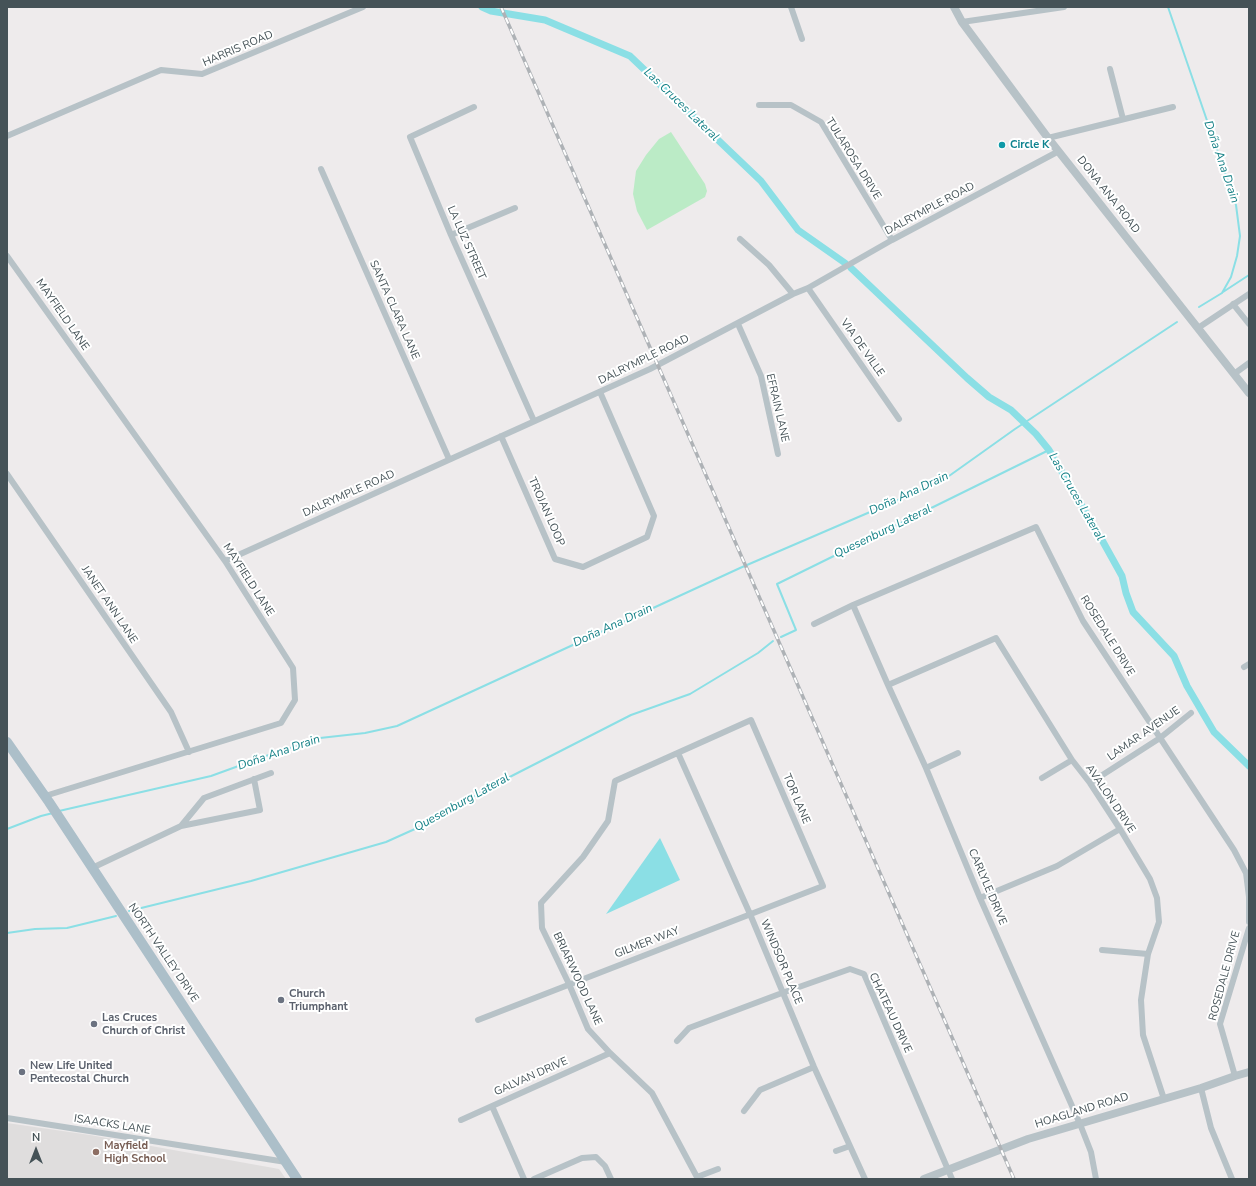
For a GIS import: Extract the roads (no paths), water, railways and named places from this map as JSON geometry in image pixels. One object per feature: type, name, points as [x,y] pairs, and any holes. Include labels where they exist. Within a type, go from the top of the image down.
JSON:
[{"type":"main road","name":"NORTH VALLEY DRIVE","points":[[7,742],[47,799],[232,1078],[297,1179]]},
{"type":"street","name":"HARRIS ROAD","points":[[7,136],[161,70],[202,74],[362,7]]},
{"type":"street","points":[[791,7],[802,39]]},
{"type":"street","name":"DONA ANA ROAD","points":[[954,7],[962,22],[1048,138],[1249,393]]},
{"type":"street","points":[[962,22],[1064,7]]},
{"type":"street","points":[[1110,69],[1123,119]]},
{"type":"street","name":"TULAROSA DRIVE","points":[[759,105],[791,105],[821,122],[892,240]]},
{"type":"street","name":"LA LUZ STREET","points":[[474,107],[410,137],[451,235],[534,421]]},
{"type":"street","points":[[1048,138],[1173,107]]},
{"type":"street","name":"DALRYMPLE ROAD","points":[[225,561],[663,363],[793,294],[808,288],[892,240],[1059,151]]},
{"type":"street","name":"SANTA CLARA LANE","points":[[322,169],[449,459]]},
{"type":"street","points":[[451,235],[515,208]]},
{"type":"street","points":[[740,239],[769,264],[793,294]]},
{"type":"street","name":"MAYFIELD LANE","points":[[7,256],[225,561],[293,668],[295,700],[281,724],[188,752],[47,799]]},
{"type":"street","name":"VIA DE VILLE","points":[[808,288],[899,419]]},
{"type":"street","points":[[1198,328],[1249,294]]},
{"type":"street","points":[[1233,304],[1249,324]]},
{"type":"street","name":"EFRAIN LANE","points":[[738,324],[760,376],[778,454]]},
{"type":"street","points":[[1234,374],[1249,363]]},
{"type":"street","name":"TROJAN LOOP","points":[[502,436],[555,559],[583,567],[647,537],[654,516],[600,392]]},
{"type":"street","name":"JANET ANN LANE","points":[[7,474],[171,712],[188,752]]},
{"type":"street","name":"ROSEDALE DRIVE","points":[[814,624],[853,605],[1036,527],[1083,621],[1234,850],[1246,873],[1249,897],[1249,922]]},
{"type":"street","name":"CARLYLE DRIVE","points":[[853,605],[926,768],[980,898],[1080,1124],[1091,1152],[1096,1179]]},
{"type":"street","name":"AVALON DRIVE","points":[[888,685],[996,638],[1072,760],[1090,783],[1120,829],[1150,880],[1157,898],[1159,922],[1148,954],[1141,1000],[1144,1035],[1164,1099]]},
{"type":"street","name":"LAMAR AVENUE","points":[[1090,783],[1160,738],[1190,713]]},
{"type":"street","name":"BRIARWOOD LANE","points":[[697,1178],[652,1093],[610,1053],[588,1029],[569,984],[542,928],[541,903],[583,857],[608,821],[616,781],[751,720]]},
{"type":"street","name":"TOR LANE","points":[[751,720],[823,886]]},
{"type":"street","name":"WINDSOR PLACE","points":[[678,753],[750,914],[814,1067],[865,1179]]},
{"type":"street","points":[[926,768],[958,753]]},
{"type":"street","points":[[1042,778],[1072,760]]},
{"type":"street","points":[[181,826],[204,798],[271,773]]},
{"type":"street","points":[[92,868],[181,826],[260,810],[254,779]]},
{"type":"street","points":[[980,898],[1057,866],[1120,829]]},
{"type":"street","name":"GILMER WAY","points":[[478,1020],[823,886]]},
{"type":"street","name":"ROSEDALE DRIVE","points":[[1235,1076],[1220,1024],[1249,928]]},
{"type":"street","points":[[1102,950],[1148,954]]},
{"type":"street","name":"CHATEAU DRIVE","points":[[678,1041],[689,1028],[782,993],[850,969],[864,974],[952,1179]]},
{"type":"street","name":"GALVAN DRIVE","points":[[461,1120],[610,1053]]},
{"type":"street","points":[[744,1111],[760,1090],[814,1067]]},
{"type":"street","name":"HOAGLAND ROAD","points":[[924,1179],[1028,1139],[1201,1088],[1249,1072]]},
{"type":"street","points":[[1201,1088],[1211,1128],[1232,1179]]},
{"type":"street","points":[[492,1106],[524,1179]]},
{"type":"street","name":"ISAACKS LANE","points":[[7,1118],[286,1162]]},
{"type":"street","points":[[836,1151],[850,1146]]},
{"type":"street","points":[[534,1179],[582,1158],[596,1157],[605,1166],[611,1179]]},
{"type":"street","points":[[697,1178],[718,1169]]},
{"type":"water","points":[[660,838],[680,880],[606,914]]},
{"type":"waterway","name":"Las Cruces Lateral","points":[[482,7],[491,11],[545,20],[630,56],[761,181],[798,230],[845,263]]},
{"type":"waterway","name":"Doña Ana Drain","points":[[1168,7],[1236,205],[1240,236],[1237,256],[1231,277],[1222,293],[1199,307]]},
{"type":"waterway","name":"Las Cruces Lateral","points":[[851,268],[967,378],[989,397],[1011,410],[1036,434],[1049,450],[1122,576],[1133,612],[1174,656],[1187,686],[1214,732],[1249,766]]},
{"type":"waterway","points":[[1223,292],[1249,275]]},
{"type":"waterway","name":"Doña Ana Drain","points":[[59,811],[211,776],[320,738],[365,733],[397,726],[740,568],[942,481],[1015,429],[1177,322]]},
{"type":"waterway","name":"Quesenburg Lateral","points":[[781,637],[796,630],[777,584],[1049,450]]},
{"type":"waterway","name":"Quesenburg Lateral","points":[[129,911],[251,881],[386,842],[426,824],[494,785],[631,715],[690,694],[758,653],[773,641]]},
{"type":"waterway","name":"Doña Ana Drain","points":[[7,829],[53,813]]},
{"type":"waterway","name":"Quesenburg Lateral","points":[[7,933],[35,929],[67,928],[116,916]]},
{"type":"railway","points":[[501,7],[1014,1179]]},
{"type":"place","name":"Circle K","points":[[1002,145]]},
{"type":"place","name":"Church Triumphant","points":[[281,1000]]},
{"type":"place","name":"Las Cruces Church of Christ","points":[[94,1024]]},
{"type":"place","name":"New Life United Pentecostal Church","points":[[22,1072]]},
{"type":"place","name":"Mayfield High School","points":[[96,1152]]}]
